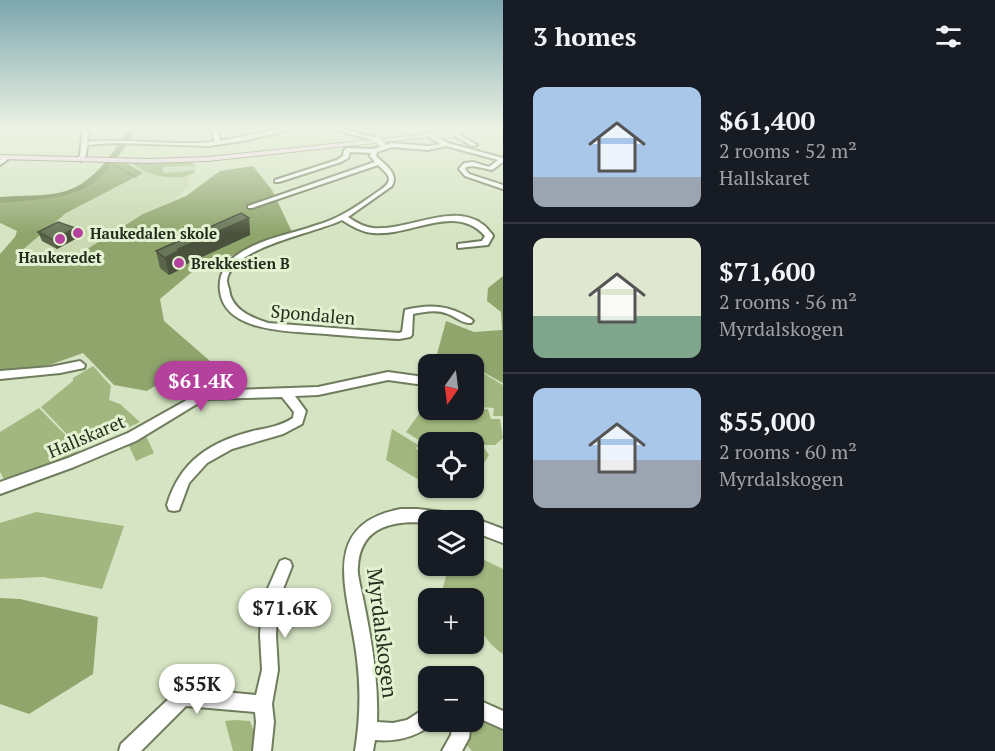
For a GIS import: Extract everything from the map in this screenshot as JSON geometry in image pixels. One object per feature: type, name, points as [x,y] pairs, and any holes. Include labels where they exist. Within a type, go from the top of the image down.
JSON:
[{"type":"street","points":[[277,181],[333,163]]},
{"type":"street","points":[[250,207],[377,163]]},
{"type":"street","name":"Spondalen","points":[[377,163],[391,175],[391,183],[342,217],[322,227],[257,246],[234,261],[224,279],[223,288],[230,305],[241,316],[268,326],[399,336],[407,334],[408,312],[427,308],[445,308],[468,321]]},
{"type":"street","points":[[497,163],[490,169],[470,164],[464,165],[462,169],[467,175],[503,188]]},
{"type":"street","points":[[342,217],[358,226],[379,231],[431,220],[454,219],[477,225],[489,236],[485,243],[461,246]]},
{"type":"street","points":[[0,375],[60,371],[80,365]]},
{"type":"street","name":"Hallskaret","points":[[0,488],[70,464],[132,437],[203,395],[331,390],[388,376],[417,380]]},
{"type":"street","points":[[174,505],[182,482],[193,468],[210,454],[227,444],[288,427],[298,420],[300,411],[285,392]]},
{"type":"street","name":"Myrdalskogen","points":[[364,751],[368,730],[369,683],[350,568],[351,550],[366,527],[379,520],[418,516]]},
{"type":"street","points":[[484,529],[503,536]]},
{"type":"street","points":[[262,751],[265,722],[263,704],[270,670],[268,635],[270,602],[285,566]]},
{"type":"street","points":[[128,751],[183,697],[263,704]]},
{"type":"street","points":[[484,711],[503,720]]},
{"type":"street","points":[[368,730],[390,734],[404,732],[418,725]]},
{"type":"street","points":[[451,751],[460,738],[461,732]]},
{"type":"shaded area","points":[[114,163],[126,163],[143,173],[66,213],[20,252],[60,266],[143,214],[186,196],[220,171],[253,166],[272,190],[293,234],[192,272],[160,299],[164,321],[218,368],[182,369],[147,391],[114,385],[83,353],[44,367],[0,377],[0,254],[15,237],[17,231],[0,223],[0,198],[55,197],[76,192],[90,185]]},
{"type":"shaded area","points":[[132,163],[191,163],[195,166],[163,167],[163,173],[196,171],[173,178],[163,177]]},
{"type":"shaded area","name":"Haukedalen skole","points":[[193,163],[196,165],[196,170],[187,183],[191,184],[173,200],[143,214],[60,266],[20,252],[66,213],[138,171],[127,164]]},
{"type":"shaded area","points":[[503,276],[503,383],[484,373],[484,354],[437,354],[446,321],[474,332],[502,330],[501,312],[487,301],[488,288]]},
{"type":"shaded area","points":[[93,366],[111,386],[109,400],[120,404],[140,422],[81,449],[41,407],[73,381],[73,378]]},
{"type":"shaded area","points":[[484,374],[503,385],[503,416],[493,416],[494,408],[484,407]]},
{"type":"shaded area","points":[[39,408],[80,450],[65,460],[4,479],[0,472],[0,432]]},
{"type":"shaded area","points":[[484,409],[488,409],[491,419],[500,419],[503,438],[495,445],[484,445],[484,432],[462,432],[451,425],[462,432],[418,432],[418,440],[406,432],[418,415],[418,420],[484,420]]},
{"type":"shaded area","points":[[392,429],[418,445],[415,448],[418,450],[418,479],[386,460]]},
{"type":"shaded area","points":[[146,436],[154,453],[136,461],[128,444]]},
{"type":"shaded area","points":[[484,448],[489,455],[484,463]]},
{"type":"shaded area","points":[[36,512],[124,526],[102,589],[43,577],[0,579],[0,523]]},
{"type":"shaded area","points":[[484,560],[503,569],[503,654],[484,635],[484,588],[443,588],[446,576],[484,576]]},
{"type":"shaded area","points":[[0,598],[20,599],[98,617],[93,674],[29,714],[0,704]]},
{"type":"shaded area","points":[[484,717],[496,721],[503,729],[503,751],[472,751],[464,742],[470,732],[484,732]]},
{"type":"shaded area","points":[[225,721],[250,721],[255,735],[253,751],[233,751]]},
{"type":"building","points":[[241,213],[249,218],[178,249],[180,250],[165,258],[156,251]]},
{"type":"building","points":[[58,222],[75,228],[53,240],[38,232]]},
{"type":"waterway","points":[[0,200],[50,197],[78,190],[94,179],[109,163]]},
{"type":"waterway","points":[[110,163],[136,177]]},
{"type":"place","name":"Haukedalen skole","points":[[78,233]]},
{"type":"place","name":"Haukeredet","points":[[60,239]]},
{"type":"place","name":"Brekkestien B","points":[[179,263]]}]
